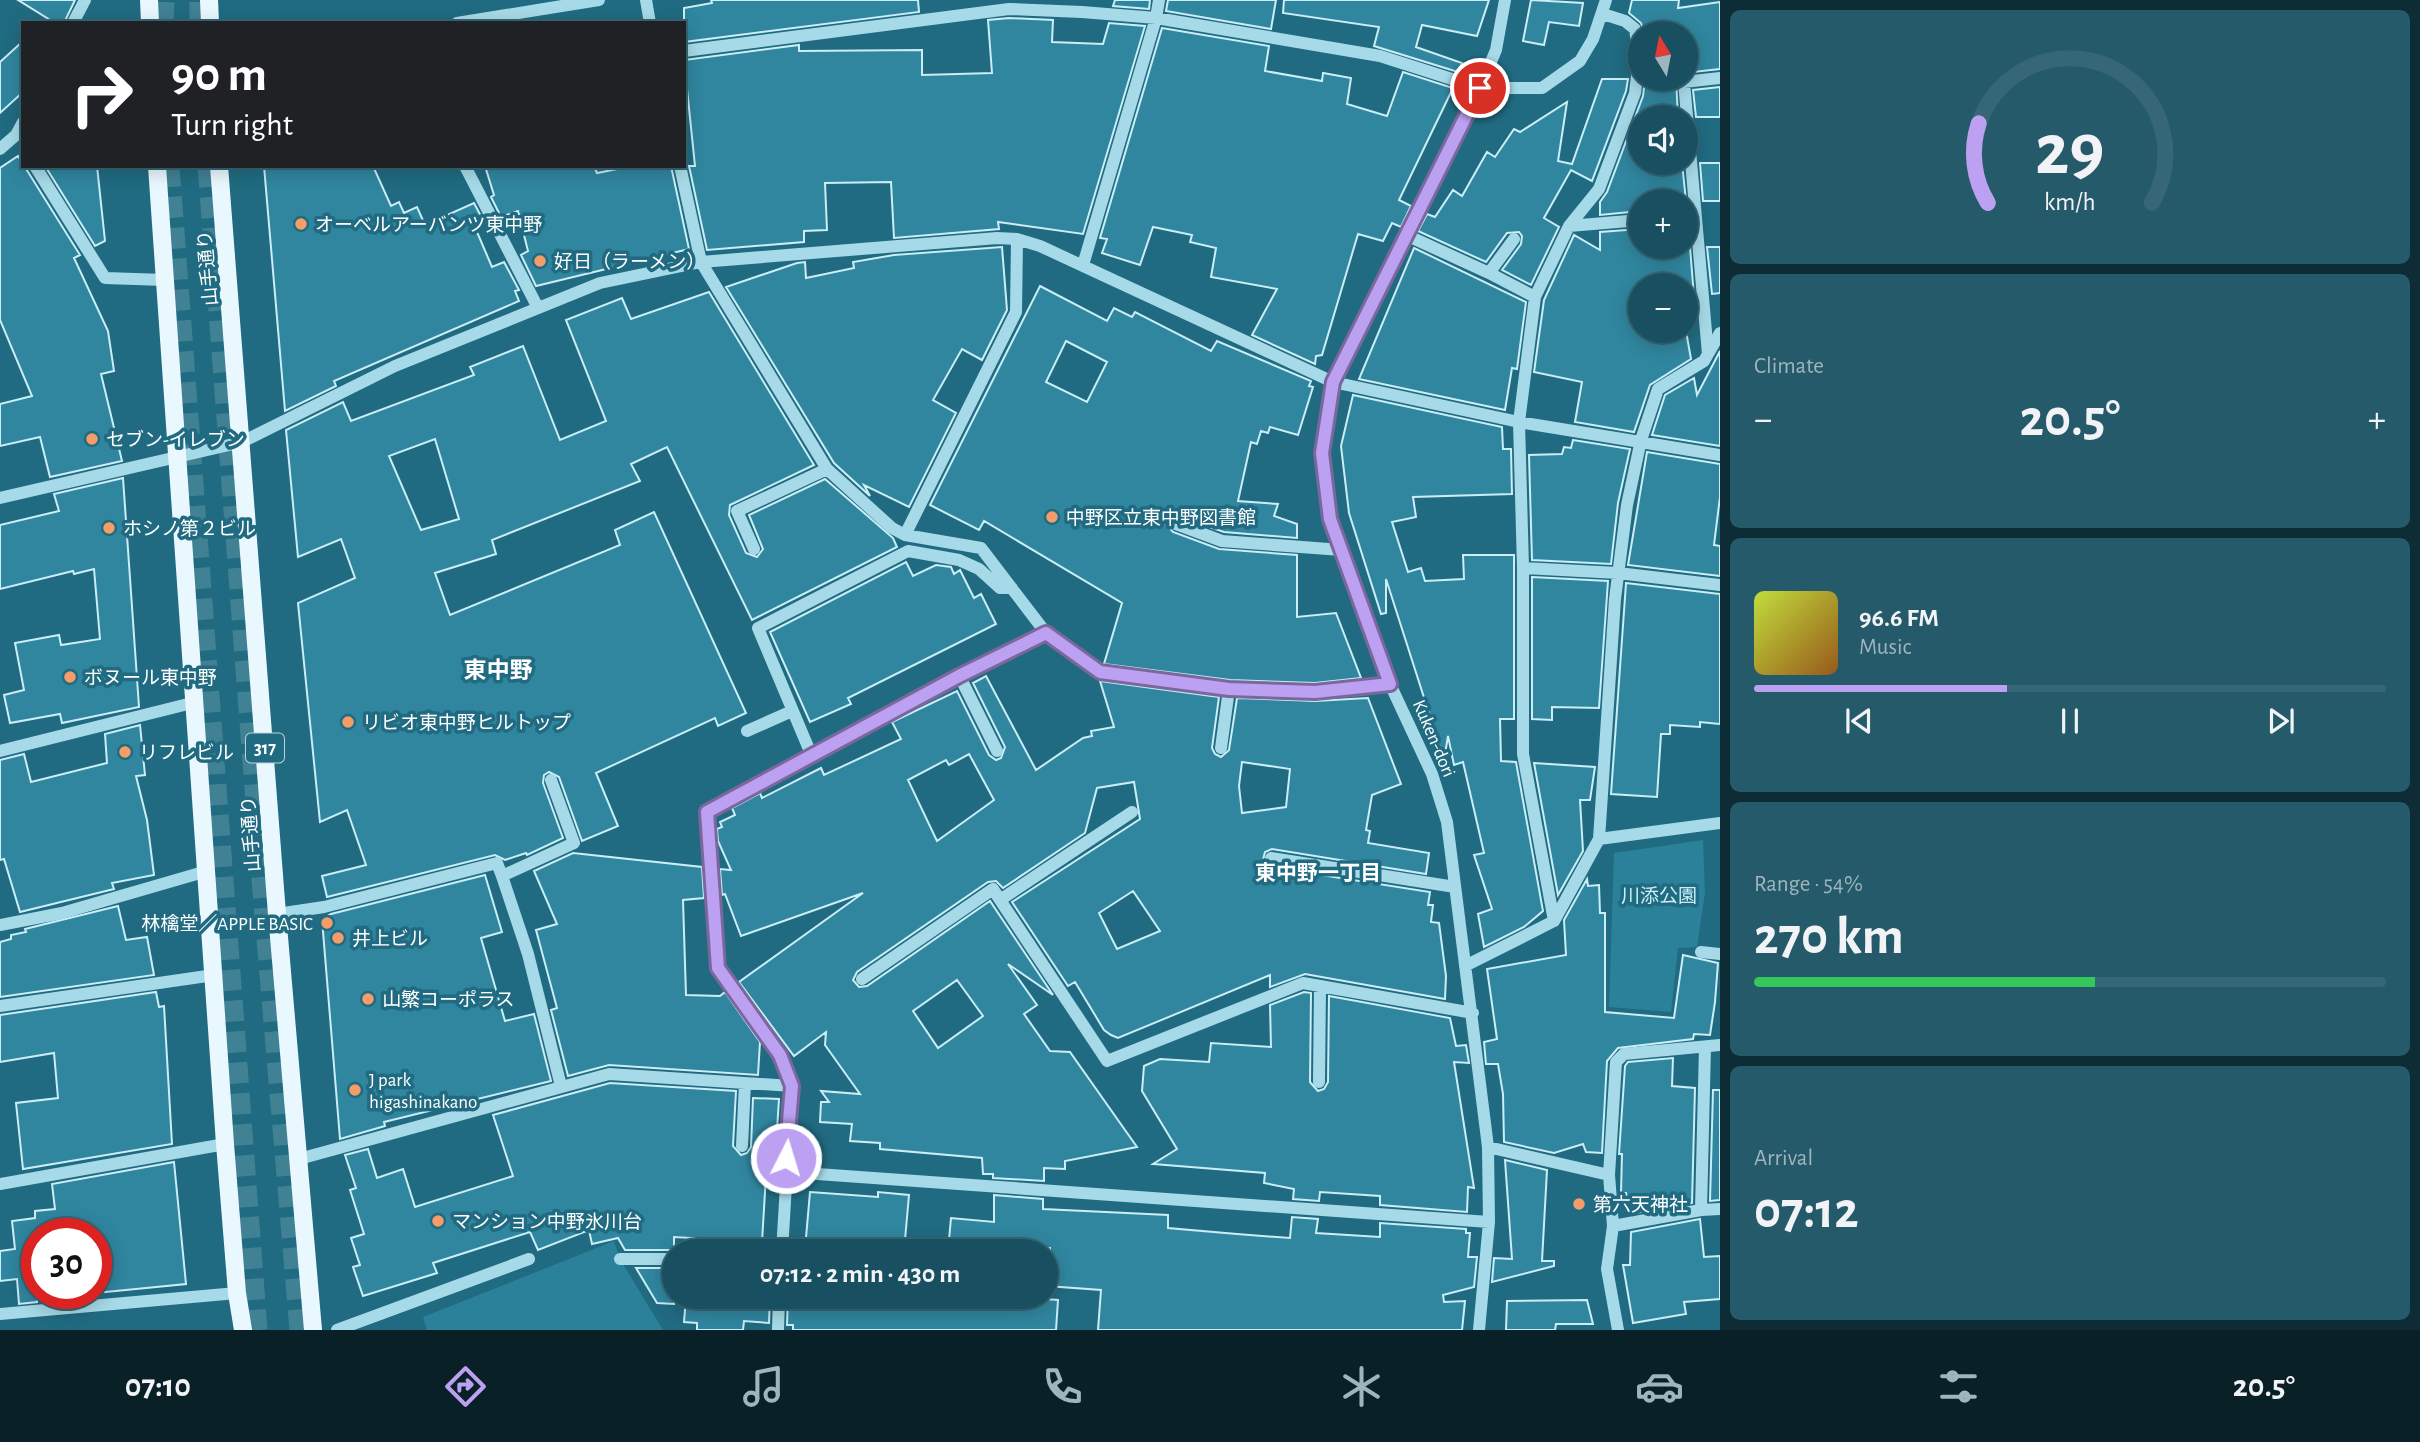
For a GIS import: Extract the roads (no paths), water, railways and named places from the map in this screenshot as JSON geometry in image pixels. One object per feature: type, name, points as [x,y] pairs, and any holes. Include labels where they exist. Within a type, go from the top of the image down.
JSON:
[{"type":"main road","points":[[149,0],[150,21]]},
{"type":"main road","points":[[209,0],[210,21]]},
{"type":"main road","points":[[157,168],[180,457],[225,1144],[237,1293],[243,1330]]},
{"type":"main road","name":"山手通り","points":[[219,168],[277,914],[313,1330]]},
{"type":"street","points":[[74,21],[85,0]]},
{"type":"street","points":[[469,21],[599,0]]},
{"type":"street","points":[[646,0],[650,21]]},
{"type":"street","points":[[1083,265],[1156,19],[1159,0]]},
{"type":"street","name":"Kuken-dori","points":[[1479,1330],[1489,1222],[1488,1147],[1447,822],[1432,774],[1390,684],[1330,519],[1322,453],[1333,382],[1480,88],[1496,50],[1505,0]]},
{"type":"street","points":[[686,51],[1009,9],[1156,19],[1380,56],[1480,88],[1542,88],[1562,77],[1580,61],[1603,14],[1606,0]]},
{"type":"street","points":[[1554,921],[1523,754],[1523,568],[1519,422],[1535,297],[1569,226],[1599,189],[1635,93],[1639,59],[1635,29],[1625,21],[1603,14]]},
{"type":"street","points":[[1689,189],[1684,82],[1720,78]]},
{"type":"street","points":[[0,149],[19,141]]},
{"type":"street","points":[[37,168],[105,278],[165,280]]},
{"type":"street","points":[[466,168],[538,308]]},
{"type":"street","points":[[680,168],[701,262],[735,322],[827,469],[892,528],[905,535],[981,548],[1046,633],[1100,672],[1229,689],[1315,692],[1390,684]]},
{"type":"street","points":[[1569,226],[1628,221]]},
{"type":"street","points":[[1406,234],[1535,297]]},
{"type":"street","points":[[0,498],[242,442],[395,366],[600,283],[701,262],[997,238],[1017,239],[1083,265],[1333,382],[1519,422],[1720,455]]},
{"type":"street","points":[[905,535],[1016,312],[1017,239]]},
{"type":"street","points":[[1489,273],[1514,239]]},
{"type":"street","points":[[1696,259],[1708,354]]},
{"type":"street","points":[[1465,966],[1554,921],[1600,839],[1618,573],[1627,505],[1641,440],[1658,389],[1704,361],[1720,333]]},
{"type":"street","points":[[754,550],[737,511],[827,469]]},
{"type":"street","points":[[1175,524],[1222,541],[1341,550]]},
{"type":"street","points":[[811,754],[758,628],[908,551],[959,559],[979,569],[1000,588],[1012,588]]},
{"type":"street","points":[[1523,568],[1618,573],[1720,585]]},
{"type":"street","points":[[783,1239],[792,1086],[780,1055],[718,968],[707,812],[811,754],[1046,633]]},
{"type":"street","points":[[959,676],[997,751]]},
{"type":"street","points":[[1221,748],[1229,689]]},
{"type":"street","points":[[0,751],[196,702]]},
{"type":"street","points":[[747,731],[792,711]]},
{"type":"street","points":[[502,876],[574,843],[551,780]]},
{"type":"street","points":[[1000,900],[1132,812]]},
{"type":"street","points":[[1600,839],[1720,823]]},
{"type":"street","points":[[1271,858],[1455,887]]},
{"type":"street","points":[[277,914],[324,907],[497,863],[528,954],[561,1086]]},
{"type":"street","points":[[0,925],[62,912],[207,871]]},
{"type":"street","points":[[862,979],[993,889],[1107,1061],[1303,983],[1473,1013]]},
{"type":"street","points":[[1701,952],[1720,954]]},
{"type":"street","points":[[0,1006],[214,975]]},
{"type":"street","points":[[1319,1082],[1320,986]]},
{"type":"street","points":[[1618,1330],[1607,1269],[1613,1226],[1609,1175],[1615,1062],[1624,1054],[1720,1045]]},
{"type":"street","points":[[1701,1210],[1705,1047]]},
{"type":"street","points":[[299,1159],[609,1074],[792,1086]]},
{"type":"street","points":[[742,1146],[745,1083]]},
{"type":"street","points":[[0,1184],[225,1144]]},
{"type":"street","points":[[1488,1147],[1609,1175]]},
{"type":"street","points":[[789,1172],[1489,1222]]},
{"type":"street","points":[[1613,1226],[1720,1209]]},
{"type":"street","points":[[620,1258],[662,1259]]},
{"type":"street","points":[[337,1330],[529,1259]]},
{"type":"street","points":[[0,1314],[237,1293]]},
{"type":"street","points":[[778,1330],[779,1309]]},
{"type":"tunnel","points":[[163,21],[164,0]]},
{"type":"tunnel","points":[[200,0],[200,21]]},
{"type":"tunnel","points":[[169,168],[257,1330]]},
{"type":"tunnel","points":[[208,168],[261,868],[300,1330]]},
{"type":"place","name":"オーベルアーバンツ東中野","points":[[301,224]]},
{"type":"place","name":"好日（ラーメン）","points":[[540,261]]},
{"type":"place","name":"セブン-イレブン","points":[[92,439]]},
{"type":"place","name":"中野区立東中野図書館","points":[[1052,517]]},
{"type":"place","name":"ホシノ第２ビル","points":[[109,528]]},
{"type":"place","name":"ボヌール東中野","points":[[70,677]]},
{"type":"place","name":"リビオ東中野ヒルトップ","points":[[348,722]]},
{"type":"place","name":"リフレビル","points":[[125,752]]},
{"type":"place","name":"林檎堂／APPLE BASIC","points":[[327,923]]},
{"type":"place","name":"井上ビル","points":[[338,938]]},
{"type":"place","name":"山繁コーポラス","points":[[368,999]]},
{"type":"place","name":"J park higashinakano","points":[[355,1090]]},
{"type":"place","name":"第六天神社","points":[[1579,1204]]},
{"type":"place","name":"マンション中野氷川台","points":[[438,1221]]},
{"type":"district","name":"東中野","points":[[498,670]]},
{"type":"district","name":"東中野一丁目","points":[[1318,873]]},
{"type":"park label","name":"川添公園","points":[[1659,895]]}]
